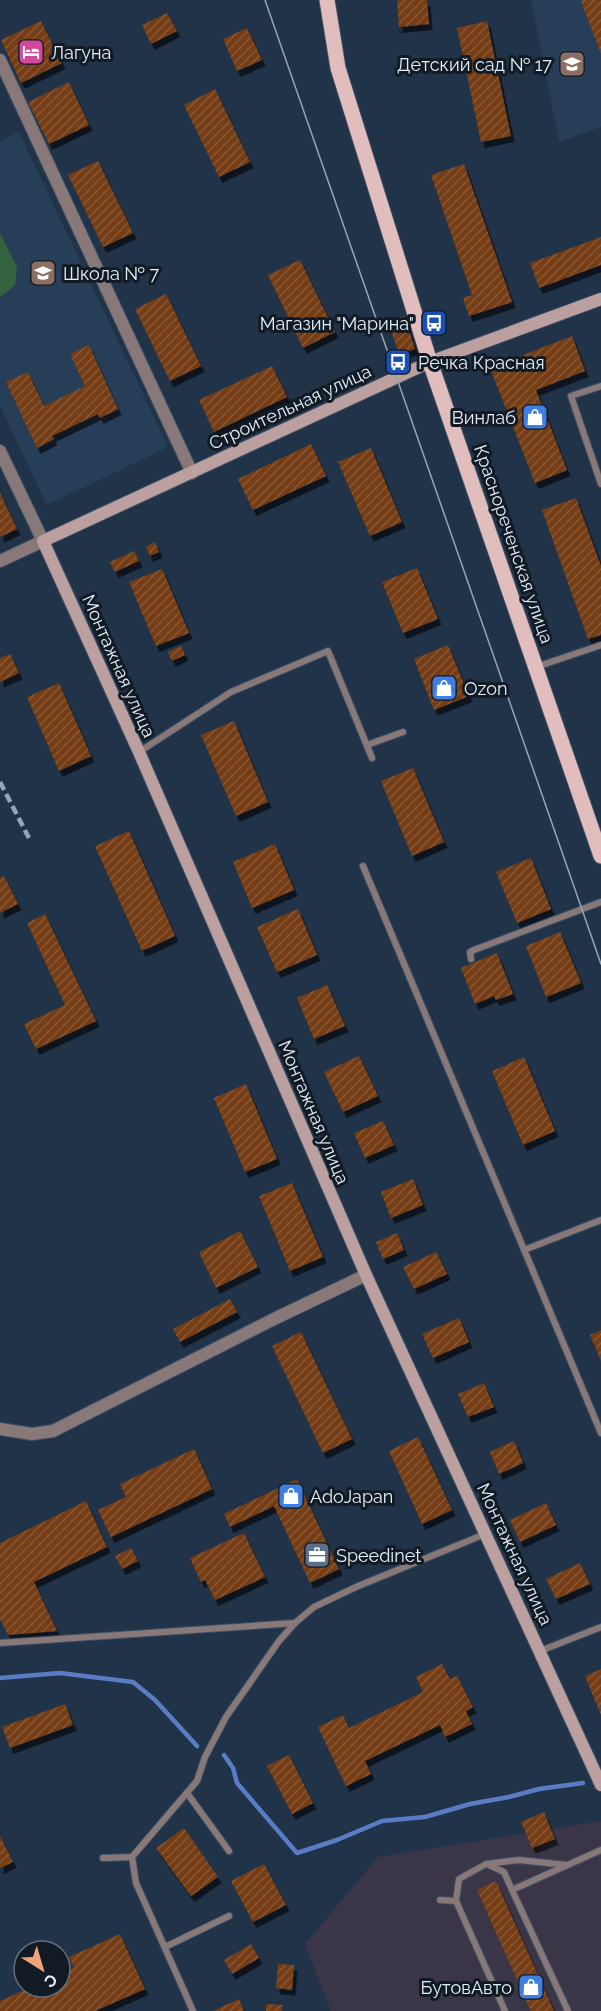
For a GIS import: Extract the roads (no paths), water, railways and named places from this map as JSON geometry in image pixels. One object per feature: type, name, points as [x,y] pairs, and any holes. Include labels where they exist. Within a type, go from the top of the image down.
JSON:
[{"type":"main road","name":"Краснореченская улица","points":[[327,0],[338,68],[430,362],[601,856]]},
{"type":"street","points":[[0,60],[192,473]]},
{"type":"street","name":"Строительная улица","points":[[0,561],[430,362],[601,299]]},
{"type":"street","name":"Монтажная улица","points":[[0,451],[139,752],[366,1275],[540,1651],[597,1766],[601,1785]]},
{"type":"street","points":[[0,1429],[32,1434],[53,1431],[366,1275]]},
{"type":"lane","points":[[601,386],[571,396],[601,484]]},
{"type":"lane","points":[[536,667],[601,645]]},
{"type":"lane","points":[[139,752],[231,692],[328,651],[372,758]]},
{"type":"lane","points":[[367,745],[403,732]]},
{"type":"lane","points":[[363,866],[601,1433]]},
{"type":"lane","points":[[471,959],[470,952],[474,950],[601,902]]},
{"type":"lane","points":[[524,1250],[601,1220]]},
{"type":"lane","points":[[103,1858],[132,1857],[197,1781],[205,1757],[226,1717],[279,1641],[295,1623],[314,1607],[356,1587],[486,1534]]},
{"type":"lane","points":[[0,1643],[295,1623]]},
{"type":"lane","points":[[540,1651],[601,1627]]},
{"type":"lane","points":[[187,1793],[230,1851]]},
{"type":"lane","points":[[512,1890],[601,1850]]},
{"type":"lane","points":[[132,1857],[136,1883],[192,2011]]},
{"type":"lane","points":[[505,2011],[456,1901],[459,1879],[486,1864],[519,1860],[567,1865]]},
{"type":"lane","points":[[486,1864],[504,1872],[568,2011]]},
{"type":"lane","points":[[440,1900],[456,1901]]},
{"type":"lane","points":[[165,1947],[229,1916]]},
{"type":"waterway","points":[[0,1678],[60,1673],[133,1682],[155,1700],[197,1746]]},
{"type":"waterway","points":[[224,1755],[233,1768],[237,1783],[297,1853],[337,1840],[382,1821],[425,1817],[470,1804],[539,1789],[583,1783]]},
{"type":"tram line","points":[[265,0],[601,964]]},
{"type":"railway","points":[[0,782],[30,840]]},
{"type":"place","name":"Лагуна","points":[[31,52]]},
{"type":"place","name":"Детский сад № 17","points":[[572,64]]},
{"type":"place","name":"Школа № 7","points":[[43,273]]},
{"type":"place","name":"Магазин \"Марина\"","points":[[434,323]]},
{"type":"place","name":"Речка Красная","points":[[398,362]]},
{"type":"place","name":"Винлаб","points":[[535,417]]},
{"type":"place","name":"Ozon","points":[[444,688]]},
{"type":"place","name":"AdoJapan","points":[[291,1496]]},
{"type":"place","name":"Speedinet","points":[[317,1555]]},
{"type":"place","name":"БутовАвто","points":[[531,1987]]}]
